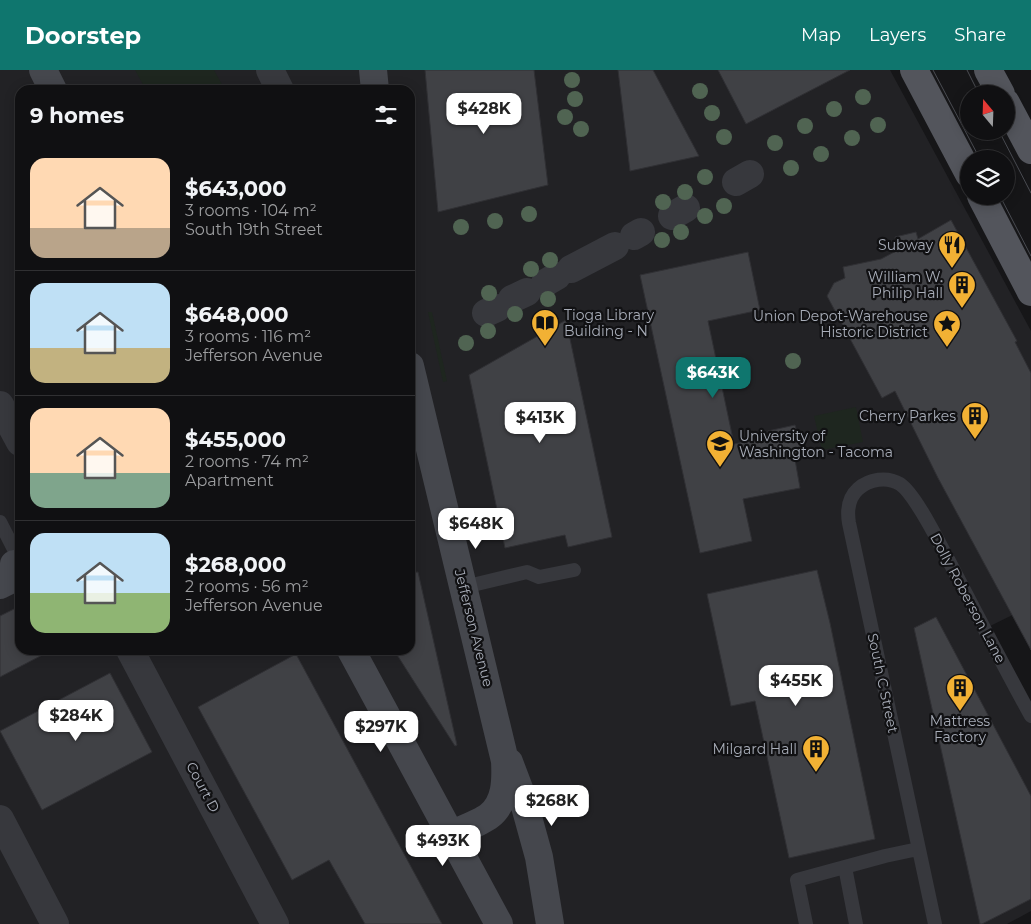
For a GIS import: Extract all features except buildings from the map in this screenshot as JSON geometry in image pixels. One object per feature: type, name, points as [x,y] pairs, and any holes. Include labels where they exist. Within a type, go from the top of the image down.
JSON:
[{"type":"main road","points":[[914,70],[960,157]]},
{"type":"main road","points":[[988,70],[996,85]]},
{"type":"main road","points":[[1015,120],[1031,150]]},
{"type":"main road","points":[[986,205],[1031,292]]},
{"type":"street","points":[[43,70],[50,85]]},
{"type":"street","points":[[270,70],[278,85]]},
{"type":"street","points":[[373,70],[374,85]]},
{"type":"street","points":[[528,292],[677,213]]},
{"type":"street","name":"Jefferson Avenue","points":[[415,387],[505,761],[505,786],[502,798],[496,808],[490,815],[450,835]]},
{"type":"street","points":[[0,405],[15,433]]},
{"type":"street","name":"Court D","points":[[133,655],[275,924]]},
{"type":"street","points":[[354,655],[499,924]]},
{"type":"street","points":[[502,744],[520,790],[539,857],[550,924]]},
{"type":"street","points":[[0,819],[55,924]]},
{"type":"lane","name":"South C Street","points":[[900,484],[890,480],[872,480],[863,484],[855,491],[849,503],[847,513],[935,924]]},
{"type":"lane","name":"Dolly Roberson Lane","points":[[900,484],[910,493],[933,533],[1031,716]]},
{"type":"lane","points":[[0,522],[11,565]]},
{"type":"lane","points":[[464,588],[527,572],[539,577],[574,570]]},
{"type":"lane","points":[[806,924],[797,880],[918,849]]},
{"type":"lane","points":[[844,867],[856,924]]},
{"type":"shaded area","name":"University of Washington - Tacoma","points":[[0,70],[890,70],[960,200],[960,205],[963,205],[1031,331],[1031,606],[984,629],[1031,716],[1031,911],[1007,924],[0,924]]},
{"type":"shaded area","points":[[135,70],[214,70],[222,85],[143,85]]},
{"type":"shaded area","points":[[428,312],[432,312],[447,381],[443,382]]},
{"type":"shaded area","points":[[856,407],[863,442],[822,450],[814,416]]},
{"type":"tram line","points":[[933,70],[975,150]]},
{"type":"tram line","points":[[967,70],[974,85]]},
{"type":"tram line","points":[[1004,140],[1031,193]]},
{"type":"tram line","points":[[1005,205],[1031,256]]},
{"type":"place","name":"Subway","points":[[952,269]]},
{"type":"place","name":"William W. Philip Hall","points":[[962,309]]},
{"type":"place","name":"Tioga Library Building - N","points":[[545,347]]},
{"type":"place","name":"Union Depot-Warehouse Historic District","points":[[947,348]]},
{"type":"place","name":"Cherry Parkes","points":[[975,440]]},
{"type":"place","name":"University of Washington - Tacoma","points":[[720,468]]},
{"type":"place","name":"Mattress Factory","points":[[960,712]]},
{"type":"place","name":"Milgard Hall","points":[[816,773]]}]
